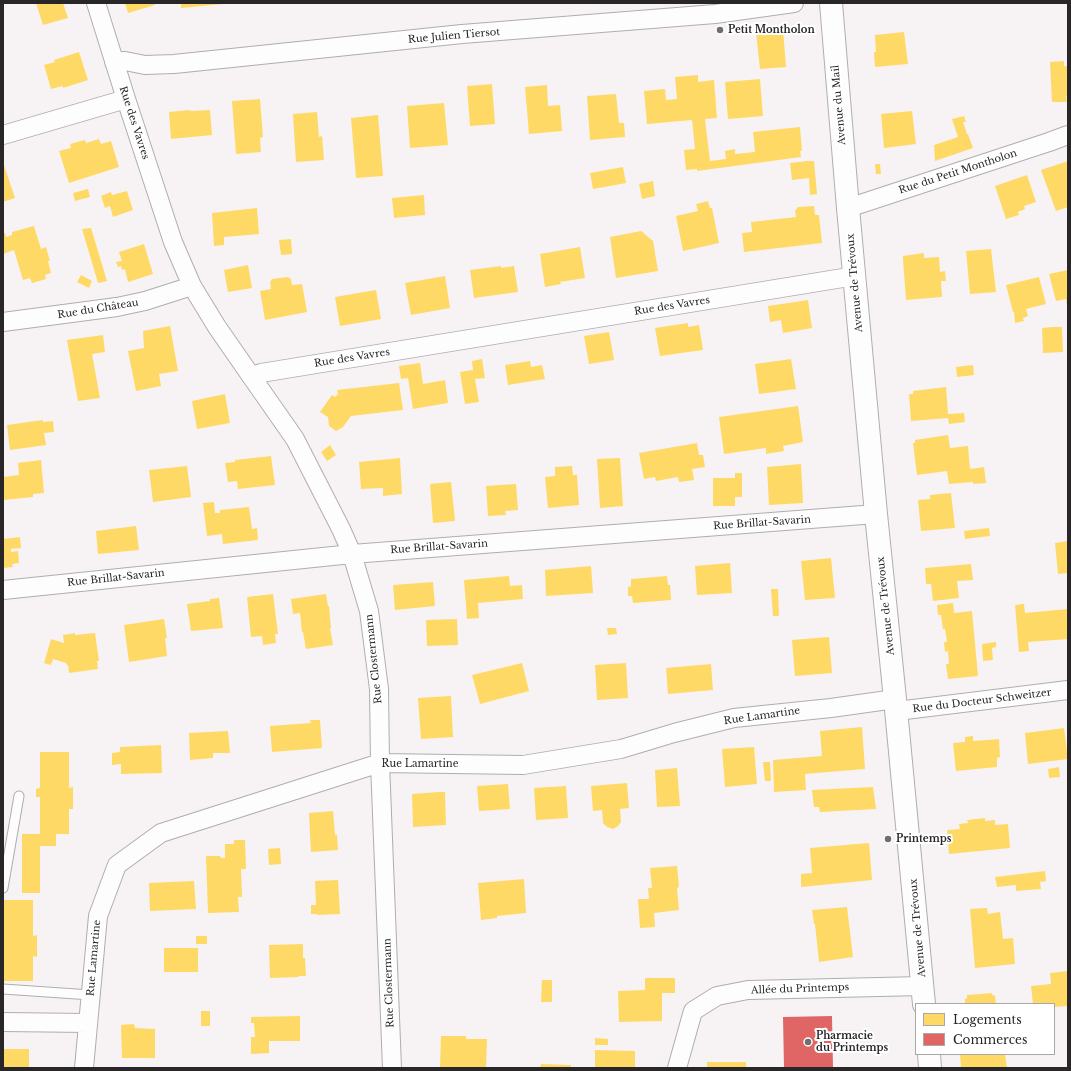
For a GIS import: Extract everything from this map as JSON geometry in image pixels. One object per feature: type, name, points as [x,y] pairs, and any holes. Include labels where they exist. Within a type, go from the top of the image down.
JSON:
[{"type":"main road","name":"Avenue du Mail","points":[[831,3],[848,208]]},
{"type":"main road","name":"Avenue de Trévoux","points":[[848,208],[876,514],[924,995]]},
{"type":"main road","points":[[929,1055],[930,1068]]},
{"type":"street","name":"Rue des Vavres","points":[[96,3],[173,242],[192,286],[217,327],[251,376],[854,276]]},
{"type":"street","name":"Rue Julien Tiersot","points":[[114,62],[125,61],[145,66],[174,64],[462,34],[715,14],[794,3]]},
{"type":"street","points":[[3,135],[126,99]]},
{"type":"street","name":"Rue du Petit Montholon","points":[[848,208],[1068,135]]},
{"type":"street","name":"Rue du Château","points":[[3,322],[145,302],[192,286]]},
{"type":"street","name":"Rue Clostermann","points":[[251,376],[295,439],[341,529],[352,554],[369,611],[379,689],[380,763],[392,1068]]},
{"type":"street","name":"Rue Brillat-Savarin","points":[[3,590],[352,554],[876,514]]},
{"type":"street","name":"Rue du Docteur Schweitzer","points":[[896,705],[1068,690]]},
{"type":"street","name":"Rue Lamartine","points":[[84,1068],[98,916],[117,866],[161,833],[380,763],[523,765],[621,749],[674,733],[734,718],[831,708],[896,705]]},
{"type":"street","name":"Allée du Printemps","points":[[677,1068],[693,1011],[717,996],[748,990],[924,995]]},
{"type":"street","points":[[3,1022],[88,1023]]},
{"type":"lane","points":[[3,888],[19,796]]},
{"type":"lane","points":[[3,989],[91,995]]},
{"type":"building: Logements","points":[[36,3],[63,3],[68,18],[43,25]]},
{"type":"building: Logements","points":[[125,3],[154,3],[155,5],[128,13]]},
{"type":"building: Logements","points":[[181,3],[223,3],[223,4],[181,8]]},
{"type":"building: Logements","points":[[783,29],[786,67],[760,69],[756,32]]},
{"type":"building: Logements","points":[[904,32],[908,64],[875,67],[875,35]]},
{"type":"building: Logements","points":[[79,52],[88,80],[63,88],[63,86],[51,89],[44,65],[55,62],[54,60]]},
{"type":"building: Logements","points":[[1064,61],[1064,66],[1068,66],[1067,102],[1052,102],[1050,62]]},
{"type":"building: Logements","points":[[698,75],[698,82],[714,80],[717,118],[705,119],[710,161],[726,159],[725,151],[735,149],[735,154],[755,152],[753,132],[800,127],[801,157],[697,171],[697,169],[686,170],[684,150],[695,149],[692,120],[647,124],[644,91],[665,89],[666,100],[677,99],[675,77]]},
{"type":"building: Logements","points":[[760,79],[763,116],[728,119],[725,82]]},
{"type":"building: Logements","points":[[492,84],[495,124],[470,126],[467,86]]},
{"type":"building: Logements","points":[[547,85],[548,106],[560,105],[562,131],[529,134],[525,87]]},
{"type":"building: Logements","points":[[616,94],[619,123],[624,123],[625,137],[590,140],[587,96]]},
{"type":"building: Logements","points":[[260,99],[263,137],[260,138],[261,152],[236,154],[232,101]]},
{"type":"building: Logements","points":[[444,103],[448,145],[410,148],[407,106]]},
{"type":"building: Logements","points":[[210,110],[212,135],[171,139],[169,112]]},
{"type":"building: Logements","points":[[912,111],[916,144],[884,148],[881,114]]},
{"type":"building: Logements","points":[[317,112],[319,137],[322,136],[324,160],[296,162],[293,114]]},
{"type":"building: Logements","points":[[378,115],[383,176],[356,178],[351,118]]},
{"type":"building: Logements","points":[[964,116],[966,122],[963,122],[973,148],[935,161],[934,145],[958,137],[952,119]]},
{"type":"building: Logements","points":[[99,139],[101,144],[111,141],[119,167],[69,183],[59,151],[71,148],[70,144],[85,140],[86,143]]},
{"type":"building: Logements","points":[[814,161],[817,194],[810,195],[809,178],[792,180],[790,163]]},
{"type":"building: Logements","points":[[1068,161],[1068,207],[1056,211],[1041,170]]},
{"type":"building: Logements","points":[[3,162],[15,198],[3,202]]},
{"type":"building: Logements","points":[[875,164],[880,164],[881,174],[876,174]]},
{"type":"building: Logements","points":[[623,167],[626,183],[593,189],[590,173]]},
{"type":"building: Logements","points":[[1027,175],[1036,202],[1024,206],[1025,209],[1018,212],[1019,215],[1006,219],[995,186]]},
{"type":"building: Logements","points":[[653,181],[655,196],[642,199],[639,184]]},
{"type":"building: Logements","points":[[88,189],[90,197],[75,201],[73,193]]},
{"type":"building: Logements","points":[[127,191],[133,210],[113,217],[110,206],[105,208],[101,196],[111,192],[112,195]]},
{"type":"building: Logements","points":[[424,195],[425,215],[394,218],[392,198]]},
{"type":"building: Logements","points":[[708,201],[710,208],[712,208],[719,243],[683,251],[676,216],[698,211],[696,204]]},
{"type":"building: Logements","points":[[814,206],[815,215],[819,215],[822,243],[744,252],[742,233],[752,232],[751,222],[796,217],[795,211],[798,207]]},
{"type":"building: Logements","points":[[257,208],[259,234],[224,237],[224,245],[214,246],[212,213]]},
{"type":"building: Logements","points":[[34,226],[41,249],[46,247],[50,261],[48,261],[51,273],[45,275],[46,279],[32,283],[30,278],[23,280],[14,250],[3,254],[3,233],[5,233],[6,237],[12,235],[12,232]]},
{"type":"building: Logements","points":[[91,228],[107,281],[98,283],[82,229]]},
{"type":"building: Logements","points":[[641,231],[653,241],[658,271],[616,278],[610,237]]},
{"type":"building: Logements","points":[[291,239],[292,254],[281,255],[279,240]]},
{"type":"building: Logements","points":[[144,244],[153,274],[128,282],[125,269],[122,270],[121,266],[118,267],[116,262],[122,261],[119,252]]},
{"type":"building: Logements","points":[[580,247],[585,278],[560,282],[561,284],[545,287],[540,254]]},
{"type":"building: Logements","points":[[991,249],[996,292],[970,294],[966,251]]},
{"type":"building: Logements","points":[[924,253],[924,258],[939,257],[940,272],[945,271],[946,281],[941,281],[942,297],[906,300],[903,256]]},
{"type":"building: Logements","points":[[248,265],[252,288],[228,292],[224,270]]},
{"type":"building: Logements","points":[[501,266],[501,268],[514,266],[518,292],[474,298],[470,270]]},
{"type":"building: Logements","points":[[1068,270],[1067,305],[1066,299],[1056,301],[1049,274]]},
{"type":"building: Logements","points":[[81,275],[92,281],[89,288],[77,282]]},
{"type":"building: Logements","points":[[445,276],[450,308],[411,315],[405,283]]},
{"type":"building: Logements","points":[[288,277],[291,279],[292,285],[302,284],[307,312],[265,320],[260,291],[271,289],[270,282],[272,279]]},
{"type":"building: Logements","points":[[1039,277],[1046,304],[1026,309],[1028,316],[1023,318],[1024,321],[1015,323],[1014,312],[1006,285]]},
{"type":"building: Logements","points":[[376,290],[381,319],[340,326],[335,297]]},
{"type":"building: Logements","points":[[808,300],[812,328],[783,333],[781,320],[770,322],[768,306]]},
{"type":"building: Logements","points":[[688,323],[688,327],[699,325],[703,350],[660,356],[655,328]]},
{"type":"building: Logements","points":[[170,326],[178,371],[159,374],[161,386],[136,391],[128,351],[144,348],[143,331]]},
{"type":"building: Logements","points":[[1062,327],[1063,352],[1043,353],[1042,328]]},
{"type":"building: Logements","points":[[609,332],[614,360],[589,364],[584,336]]},
{"type":"building: Logements","points":[[103,335],[105,352],[92,354],[100,398],[78,401],[67,340]]},
{"type":"building: Logements","points":[[482,359],[485,378],[475,379],[479,402],[465,404],[460,372],[473,370],[472,361]]},
{"type":"building: Logements","points":[[791,359],[796,389],[759,394],[755,364]]},
{"type":"building: Logements","points":[[530,361],[531,367],[542,365],[545,379],[508,385],[505,365]]},
{"type":"building: Logements","points":[[420,363],[423,384],[445,380],[448,403],[413,409],[408,378],[401,379],[399,366]]},
{"type":"building: Logements","points":[[973,365],[974,375],[957,377],[956,367]]},
{"type":"building: Logements","points":[[399,383],[403,410],[351,416],[343,427],[336,431],[329,426],[328,417],[320,412],[332,395],[335,397],[338,394],[337,390]]},
{"type":"building: Logements","points":[[946,387],[948,414],[964,413],[965,422],[949,424],[948,418],[911,421],[909,394],[913,394],[913,391]]},
{"type":"building: Logements","points":[[225,394],[230,423],[197,429],[192,401]]},
{"type":"building: Logements","points":[[798,406],[803,442],[783,446],[784,451],[766,454],[766,448],[724,454],[719,417]]},
{"type":"building: Logements","points":[[43,420],[43,422],[53,421],[54,432],[44,433],[46,445],[10,450],[7,425]]},
{"type":"building: Logements","points":[[948,435],[950,448],[968,446],[970,469],[984,467],[986,483],[973,484],[973,482],[949,484],[947,471],[917,475],[913,443],[915,443],[915,440]]},
{"type":"building: Logements","points":[[697,443],[699,455],[703,455],[705,467],[692,469],[694,480],[679,482],[678,477],[656,481],[655,477],[644,479],[639,453]]},
{"type":"building: Logements","points":[[330,445],[336,455],[327,461],[321,452]]},
{"type":"building: Logements","points":[[271,456],[275,485],[238,489],[237,481],[228,482],[225,463],[235,462],[235,460]]},
{"type":"building: Logements","points":[[400,458],[402,494],[383,496],[383,488],[361,489],[359,462]]},
{"type":"building: Logements","points":[[620,458],[623,506],[600,508],[597,459]]},
{"type":"building: Logements","points":[[41,460],[44,493],[33,494],[33,497],[3,500],[3,477],[19,475],[18,463]]},
{"type":"building: Logements","points":[[801,464],[803,503],[769,505],[767,467]]},
{"type":"building: Logements","points":[[187,466],[191,497],[153,502],[149,470]]},
{"type":"building: Logements","points":[[572,466],[573,475],[577,475],[579,505],[548,508],[545,477],[555,476],[555,467]]},
{"type":"building: Logements","points":[[735,473],[742,473],[742,497],[735,497],[735,506],[713,506],[713,478],[735,478]]},
{"type":"building: Logements","points":[[451,482],[455,521],[433,523],[430,484]]},
{"type":"building: Logements","points":[[516,484],[518,510],[505,511],[506,515],[488,516],[486,486]]},
{"type":"building: Logements","points":[[951,493],[955,528],[921,531],[918,500],[930,499],[930,495]]},
{"type":"building: Logements","points":[[214,502],[215,513],[220,513],[220,510],[249,507],[252,529],[257,528],[258,540],[223,544],[222,534],[207,536],[203,503]]},
{"type":"building: Logements","points":[[136,526],[139,550],[98,554],[96,531]]},
{"type":"building: Logements","points":[[989,528],[990,536],[965,539],[964,531]]},
{"type":"building: Logements","points":[[20,537],[21,548],[11,549],[11,552],[18,551],[19,563],[12,564],[13,567],[3,568],[3,539]]},
{"type":"building: Logements","points":[[1068,541],[1068,573],[1058,574],[1055,543]]},
{"type":"building: Logements","points":[[831,558],[835,598],[805,600],[801,561]]},
{"type":"building: Logements","points":[[730,563],[732,593],[697,595],[695,566]]},
{"type":"building: Logements","points":[[971,564],[973,580],[957,581],[959,598],[933,601],[931,584],[926,584],[925,568]]},
{"type":"building: Logements","points":[[591,566],[593,593],[546,596],[545,570]]},
{"type":"building: Logements","points":[[509,576],[510,586],[522,585],[523,599],[478,603],[479,618],[467,619],[464,580]]},
{"type":"building: Logements","points":[[667,576],[668,585],[670,585],[671,600],[633,603],[632,596],[628,596],[628,587],[631,586],[631,579]]},
{"type":"building: Logements","points":[[433,582],[435,606],[395,610],[393,585]]},
{"type":"building: Logements","points":[[771,589],[778,589],[779,616],[773,616]]},
{"type":"building: Logements","points":[[273,594],[278,634],[275,634],[276,643],[263,645],[262,636],[251,637],[247,597]]},
{"type":"building: Logements","points":[[326,594],[329,606],[330,628],[333,645],[306,649],[300,613],[293,614],[291,599]]},
{"type":"building: Logements","points":[[219,598],[223,628],[191,631],[187,604],[210,601],[210,599]]},
{"type":"building: Logements","points":[[953,603],[954,613],[972,611],[978,676],[948,679],[946,664],[949,664],[948,651],[945,652],[944,642],[947,642],[941,615],[938,615],[937,605]]},
{"type":"building: Logements","points":[[1024,604],[1025,613],[1068,609],[1068,639],[1028,642],[1029,651],[1019,652],[1015,605]]},
{"type":"building: Logements","points":[[164,619],[167,638],[165,638],[167,656],[129,662],[124,625]]},
{"type":"building: Logements","points":[[457,619],[458,645],[427,646],[426,620]]},
{"type":"building: Logements","points":[[607,628],[616,628],[617,634],[608,635]]},
{"type":"building: Logements","points":[[75,633],[75,635],[95,633],[99,661],[97,661],[98,669],[69,673],[68,665],[66,663],[53,659],[51,665],[44,663],[51,639],[64,643],[63,635]]},
{"type":"building: Logements","points":[[829,637],[832,673],[795,676],[792,640]]},
{"type":"building: Logements","points":[[996,642],[996,647],[992,648],[993,660],[983,661],[982,644]]},
{"type":"building: Logements","points":[[522,663],[529,691],[480,704],[472,675]]},
{"type":"building: Logements","points":[[626,663],[628,698],[597,700],[595,665]]},
{"type":"building: Logements","points":[[711,664],[713,690],[668,694],[666,668]]},
{"type":"building: Logements","points":[[451,696],[453,737],[421,739],[418,698]]},
{"type":"building: Logements","points":[[310,720],[320,720],[322,748],[272,752],[270,726],[311,723]]},
{"type":"building: Logements","points":[[862,727],[865,769],[805,774],[806,790],[774,792],[773,760],[822,756],[820,731]]},
{"type":"building: Logements","points":[[1064,728],[1068,759],[1028,764],[1025,733]]},
{"type":"building: Logements","points":[[228,731],[230,753],[213,753],[213,758],[190,760],[189,733]]},
{"type":"building: Logements","points":[[973,736],[973,741],[999,739],[1000,757],[997,758],[997,767],[956,771],[953,743],[965,742],[965,737]]},
{"type":"building: Logements","points":[[161,745],[162,773],[121,774],[121,764],[112,765],[112,753],[120,752],[120,747]]},
{"type":"building: Logements","points":[[754,747],[757,784],[725,787],[722,749]]},
{"type":"building: Logements","points":[[40,752],[69,752],[69,788],[73,787],[73,809],[69,809],[69,834],[56,834],[56,846],[40,846],[40,893],[22,893],[22,834],[40,834],[40,797],[36,797],[36,789],[40,788]]},
{"type":"building: Logements","points":[[763,762],[770,762],[771,781],[765,781]]},
{"type":"building: Logements","points":[[1059,767],[1060,777],[1049,778],[1048,769]]},
{"type":"building: Logements","points":[[677,768],[680,806],[657,807],[655,770]]},
{"type":"building: Logements","points":[[627,783],[629,808],[620,809],[621,822],[618,826],[613,829],[607,827],[603,823],[602,810],[593,811],[591,786]]},
{"type":"building: Logements","points":[[508,784],[510,809],[479,811],[477,786]]},
{"type":"building: Logements","points":[[566,786],[568,818],[536,820],[534,788]]},
{"type":"building: Logements","points":[[873,787],[876,809],[820,812],[819,807],[814,807],[812,790]]},
{"type":"building: Logements","points":[[445,792],[446,825],[413,827],[412,794]]},
{"type":"building: Logements","points":[[333,811],[338,850],[311,852],[309,813]]},
{"type":"building: Logements","points":[[985,818],[985,821],[995,820],[995,825],[1008,824],[1010,848],[949,854],[947,830],[960,829],[959,824],[968,823],[967,820]]},
{"type":"building: Logements","points":[[234,840],[245,840],[246,869],[241,869],[242,897],[238,897],[239,912],[208,913],[206,856],[220,856],[221,858],[225,858],[225,844],[234,844]]},
{"type":"building: Logements","points":[[869,843],[872,880],[801,887],[801,874],[812,873],[810,848]]},
{"type":"building: Logements","points":[[280,848],[281,864],[269,865],[268,849]]},
{"type":"building: Logements","points":[[677,866],[679,910],[654,913],[655,927],[640,928],[638,899],[649,899],[648,888],[652,888],[650,868]]},
{"type":"building: Logements","points":[[1045,871],[1046,881],[1040,882],[1041,889],[1016,891],[1016,885],[997,887],[995,877]]},
{"type":"building: Logements","points":[[524,879],[526,913],[497,916],[497,918],[481,920],[478,883]]},
{"type":"building: Logements","points":[[338,880],[340,914],[311,914],[311,905],[316,905],[315,881]]},
{"type":"building: Logements","points":[[194,881],[196,909],[150,911],[149,883]]},
{"type":"building: Logements","points":[[4,900],[33,900],[33,936],[37,935],[37,957],[33,956],[33,981],[4,981]]},
{"type":"building: Logements","points":[[847,907],[853,957],[819,962],[812,910]]},
{"type":"building: Logements","points":[[987,908],[988,914],[1000,912],[1003,939],[1013,938],[1015,964],[975,968],[970,909]]},
{"type":"building: Logements","points":[[196,936],[207,936],[207,944],[196,944]]},
{"type":"building: Logements","points":[[303,944],[303,958],[305,958],[306,976],[270,978],[269,945]]},
{"type":"building: Logements","points":[[164,948],[198,948],[198,972],[164,972]]},
{"type":"building: Logements","points":[[1068,971],[1068,1006],[1055,1007],[1055,1003],[1033,1003],[1031,986],[1051,984],[1050,973]]},
{"type":"building: Logements","points":[[645,978],[675,978],[675,993],[662,993],[662,1021],[619,1022],[618,991],[645,990]]},
{"type":"building: Logements","points":[[542,980],[552,980],[552,1002],[541,1002]]},
{"type":"building: Logements","points":[[992,993],[993,996],[995,995],[996,1003],[965,1003],[967,995]]},
{"type":"building: Logements","points":[[201,1011],[210,1011],[210,1026],[201,1026]]},
{"type":"building: Logements","points":[[300,1016],[300,1041],[269,1041],[269,1053],[251,1054],[251,1037],[255,1037],[254,1023],[251,1023],[251,1017]]},
{"type":"building: Logements","points":[[134,1024],[135,1028],[155,1029],[155,1058],[122,1058],[121,1025]]},
{"type":"building: Logements","points":[[441,1036],[466,1036],[466,1039],[487,1039],[486,1068],[440,1068]]},
{"type":"building: Logements","points":[[595,1038],[608,1039],[608,1045],[595,1045]]},
{"type":"building: Logements","points":[[3,1049],[29,1049],[29,1067],[3,1067]]},
{"type":"building: Logements","points":[[595,1050],[635,1051],[635,1068],[595,1068]]},
{"type":"building: Logements","points":[[960,1055],[1005,1055],[1007,1068],[961,1068]]},
{"type":"building: Logements","points":[[707,1062],[746,1062],[746,1068],[707,1068]]},
{"type":"building: Logements","points":[[541,1064],[571,1065],[571,1068],[540,1068]]},
{"type":"building: Commerces","name":"Pharmacie du Printemps","points":[[832,1016],[833,1068],[784,1068],[783,1017]]},
{"type":"place","name":"Petit Montholon","points":[[720,30]]},
{"type":"place","name":"Printemps","points":[[888,839]]},
{"type":"place","name":"Pharmacie du Printemps","points":[[808,1042]]}]
